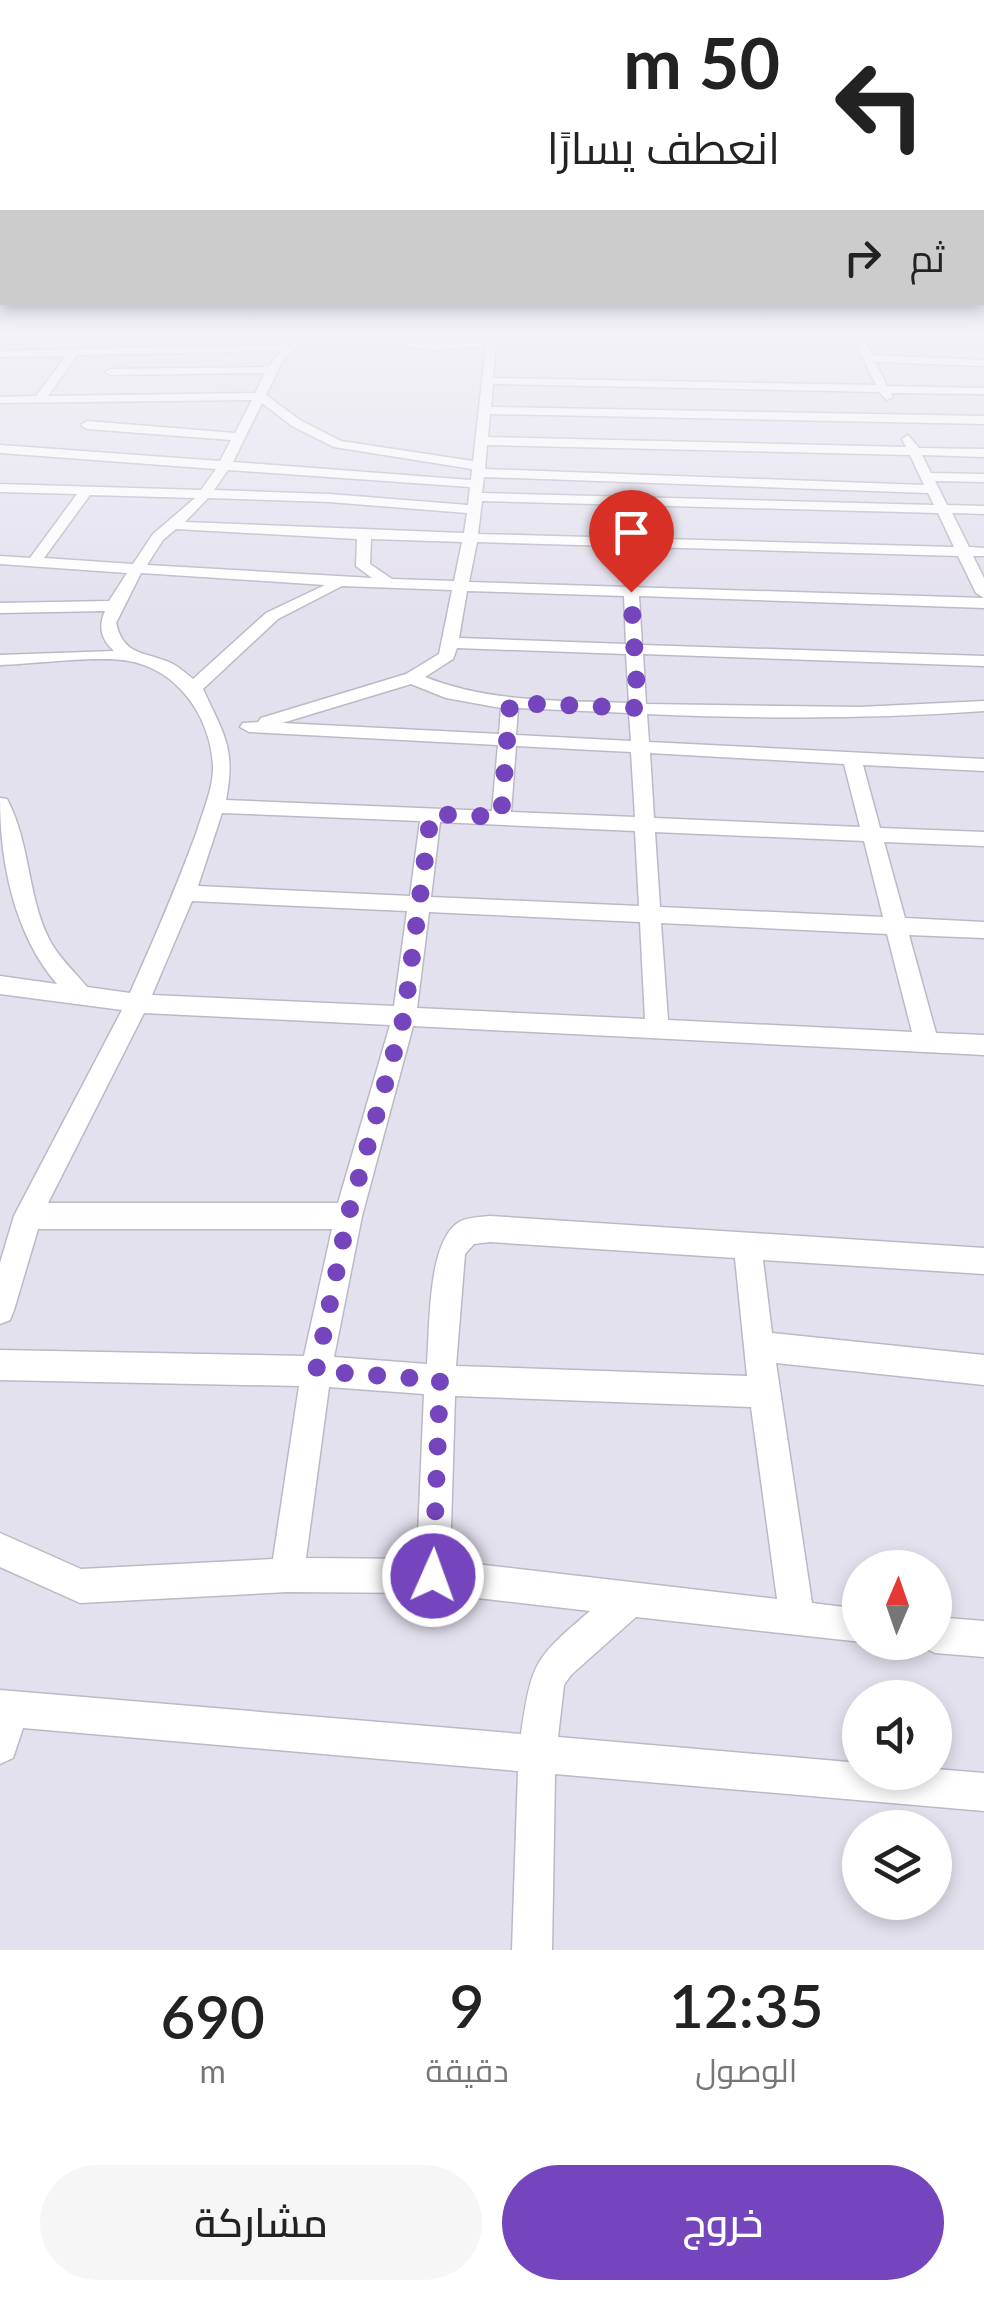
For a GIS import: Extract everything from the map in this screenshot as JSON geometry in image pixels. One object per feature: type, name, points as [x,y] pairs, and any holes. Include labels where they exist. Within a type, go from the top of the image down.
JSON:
[{"type":"street","points":[[71,452],[85,428]]},
{"type":"street","points":[[125,428],[240,437]]},
{"type":"street","points":[[0,1310],[28,1216],[137,1002],[185,893],[216,806],[222,767],[216,740],[194,688],[168,668],[130,655],[112,640],[108,623],[138,567],[172,525],[197,505],[244,428]]},
{"type":"street","points":[[306,428],[338,444],[477,486]]},
{"type":"street","points":[[216,740],[412,678],[447,656],[453,643],[471,536],[485,428]]},
{"type":"street","points":[[688,428],[696,502]]},
{"type":"street","points":[[902,428],[984,592]]},
{"type":"street","points":[[483,441],[984,453]]},
{"type":"street","points":[[0,449],[226,463],[696,502],[984,510]]},
{"type":"street","points":[[0,488],[205,493],[694,480],[929,483],[984,478]]},
{"type":"street","points":[[34,561],[86,491]]},
{"type":"street","points":[[172,525],[364,535],[984,552]]},
{"type":"street","points":[[364,535],[367,572],[394,584]]},
{"type":"street","points":[[0,560],[460,587],[984,603]]},
{"type":"street","points":[[194,688],[272,616],[346,582]]},
{"type":"street","points":[[631,592],[657,1031]]},
{"type":"street","points":[[0,608],[114,606]]},
{"type":"street","points":[[453,643],[984,660]]},
{"type":"street","points":[[0,660],[130,655]]},
{"type":"street","points":[[412,678],[452,694],[510,703],[860,716],[984,706]]},
{"type":"street","points":[[501,817],[510,703]]},
{"type":"street","points":[[249,728],[984,765]]},
{"type":"street","points":[[852,758],[928,1043]]},
{"type":"street","points":[[0,804],[10,826],[22,886],[45,953],[78,992]]},
{"type":"street","points":[[216,806],[984,839]]},
{"type":"street","points":[[287,1576],[316,1371],[348,1216],[404,1017],[431,814]]},
{"type":"street","points":[[185,893],[984,930]]},
{"type":"street","points":[[0,985],[137,1002],[984,1046]]},
{"type":"street","points":[[28,1216],[348,1216]]},
{"type":"street","points":[[433,1576],[440,1380],[452,1249],[466,1232],[490,1229],[984,1261]]},
{"type":"street","points":[[748,1246],[764,1392],[797,1619]]},
{"type":"street","points":[[758,1346],[984,1370]]},
{"type":"street","points":[[0,1365],[316,1371],[440,1380],[764,1392]]},
{"type":"street","points":[[0,1550],[80,1586],[287,1576],[433,1576],[842,1624]]},
{"type":"street","points":[[532,1950],[536,1754],[547,1681],[558,1662],[631,1599]]},
{"type":"street","points":[[952,1636],[984,1639]]},
{"type":"street","points":[[0,1745],[5,1708],[984,1792]]},
{"type":"route","points":[[433,1576],[440,1380],[316,1371],[348,1216],[404,1017],[431,814],[501,817],[510,703],[638,708],[631,592]]}]
